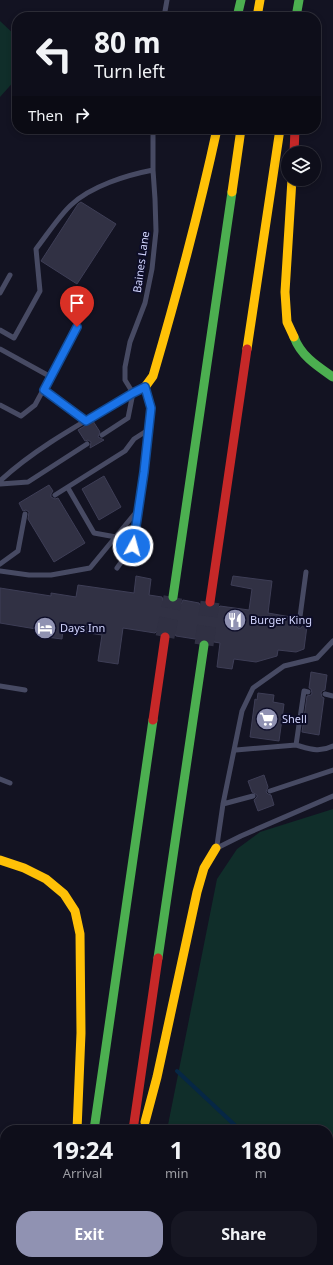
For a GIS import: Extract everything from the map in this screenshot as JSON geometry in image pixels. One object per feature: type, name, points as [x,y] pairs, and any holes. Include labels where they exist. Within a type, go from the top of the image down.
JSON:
[{"type":"highway","points":[[238,12],[241,0]]},
{"type":"highway","points":[[258,12],[260,0]]},
{"type":"highway","points":[[298,12],[299,0]]},
{"type":"highway","points":[[145,387],[153,376],[178,292],[216,134]]},
{"type":"highway","points":[[173,597],[240,134]]},
{"type":"highway","points":[[210,602],[279,134]]},
{"type":"highway","points":[[294,146],[295,134]]},
{"type":"highway","points":[[292,186],[286,292],[287,322],[296,343],[311,362],[333,377]]},
{"type":"highway","points":[[95,1125],[165,637]]},
{"type":"highway","points":[[134,1125],[204,645]]},
{"type":"highway","points":[[143,1125],[157,1077],[197,892],[204,868],[216,848]]},
{"type":"highway","points":[[0,860],[24,868],[46,878],[64,894],[75,911],[80,934],[81,1033],[77,1125]]},
{"type":"lane","points":[[165,12],[167,0]]},
{"type":"lane","name":"Baines Lane","points":[[133,393],[125,380],[125,367],[130,342],[145,302],[152,269],[156,231],[153,134]]},
{"type":"lane","points":[[0,330],[14,338],[40,291],[36,249],[70,206],[81,196],[124,176],[153,170]]},
{"type":"lane","points":[[0,293],[10,275]]},
{"type":"lane","points":[[0,405],[21,416],[36,405],[77,327]]},
{"type":"lane","points":[[0,349],[51,377]]},
{"type":"lane","points":[[0,481],[17,465],[38,450],[145,387],[151,408],[144,472],[133,546],[116,568]]},
{"type":"lane","points":[[44,390],[86,421]]},
{"type":"lane","points":[[102,435],[128,418],[133,393]]},
{"type":"lane","points":[[55,495],[125,451],[134,439],[148,430]]},
{"type":"lane","points":[[0,484],[28,482],[87,444]]},
{"type":"lane","points":[[68,488],[94,533],[116,537]]},
{"type":"lane","points":[[0,571],[29,575],[51,575],[90,568],[138,511]]},
{"type":"lane","points":[[0,564],[18,551],[25,514]]},
{"type":"lane","points":[[299,624],[306,572]]},
{"type":"lane","points":[[216,848],[236,750],[242,711],[253,688],[284,666],[317,658],[333,641]]},
{"type":"lane","points":[[0,686],[25,690]]},
{"type":"lane","points":[[296,745],[304,691],[308,692]]},
{"type":"lane","points":[[325,694],[333,696]]},
{"type":"lane","points":[[236,750],[296,745],[310,750],[325,750],[333,746]]},
{"type":"lane","points":[[270,791],[333,770]]},
{"type":"lane","points":[[0,779],[10,783]]},
{"type":"lane","points":[[224,804],[253,796]]},
{"type":"lane","points":[[216,848],[333,796]]},
{"type":"green space","points":[[0,21],[12,32],[12,84],[0,97]]},
{"type":"green space","points":[[333,809],[333,1125],[168,1125],[217,879],[237,849],[260,832]]},
{"type":"building","points":[[81,202],[116,224],[77,284],[41,261],[78,204]]},
{"type":"building","points":[[93,421],[100,432],[98,437],[104,440],[90,448],[91,442],[88,440],[85,441],[78,430]]},
{"type":"building","points":[[104,476],[121,507],[99,520],[82,489]]},
{"type":"building","points":[[49,485],[53,491],[51,497],[55,499],[58,498],[85,543],[54,562],[28,519],[29,512],[26,510],[23,511],[19,503]]},
{"type":"building","points":[[136,576],[151,579],[149,595],[162,597],[167,606],[171,608],[177,607],[183,600],[199,603],[203,610],[209,613],[214,612],[220,606],[249,610],[252,589],[231,585],[233,576],[272,581],[268,613],[291,617],[291,623],[295,624],[298,628],[301,628],[303,625],[307,626],[304,649],[296,652],[278,650],[277,656],[256,662],[234,659],[232,669],[217,667],[220,643],[214,642],[211,637],[206,634],[200,635],[195,639],[176,636],[172,629],[167,626],[161,627],[155,633],[123,628],[118,664],[98,661],[102,635],[63,629],[62,639],[46,637],[48,631],[0,623],[0,588],[51,596],[51,593],[76,597],[78,585],[134,593]]},
{"type":"building","points":[[311,672],[327,675],[325,690],[321,693],[322,697],[324,698],[319,735],[302,732],[307,696],[311,695],[312,693],[311,689],[309,688]]},
{"type":"building","name":"Shell","points":[[258,693],[274,695],[273,702],[284,704],[279,741],[250,737],[255,699],[257,700]]},
{"type":"building","points":[[264,775],[268,787],[266,792],[271,795],[274,805],[258,811],[254,800],[257,795],[252,792],[248,781]]},
{"type":"waterway","points":[[177,1071],[235,1125]]},
{"type":"tunnel","points":[[165,637],[173,597]]},
{"type":"tunnel","points":[[204,645],[210,602]]},
{"type":"traffic: fast","points":[[238,12],[241,0]]},
{"type":"traffic: fast","points":[[297,12],[299,0]]},
{"type":"traffic: fast","points":[[173,597],[232,192]]},
{"type":"traffic: fast","points":[[294,337],[305,355],[315,365],[333,377]]},
{"type":"traffic: fast","points":[[158,958],[204,645]]},
{"type":"traffic: fast","points":[[95,1125],[153,720]]},
{"type":"traffic: slow","points":[[258,12],[260,0]]},
{"type":"traffic: slow","points":[[145,387],[153,376],[171,314],[216,134]]},
{"type":"traffic: slow","points":[[232,192],[240,134]]},
{"type":"traffic: slow","points":[[247,349],[279,134]]},
{"type":"traffic: slow","points":[[292,186],[285,292],[287,322],[294,337]]},
{"type":"traffic: slow","points":[[145,1122],[157,1077],[197,892],[204,868],[216,848]]},
{"type":"traffic: slow","points":[[0,860],[24,868],[46,879],[64,894],[75,911],[80,934],[81,1033],[77,1125]]},
{"type":"traffic: jam","points":[[294,146],[295,134]]},
{"type":"traffic: jam","points":[[210,602],[247,349]]},
{"type":"traffic: jam","points":[[153,720],[165,637]]},
{"type":"traffic: jam","points":[[134,1125],[158,958]]},
{"type":"place","name":"Burger King","points":[[235,620]]},
{"type":"place","name":"Days Inn","points":[[45,628]]},
{"type":"place","name":"Shell","points":[[267,719]]},
{"type":"route","points":[[77,327],[44,390],[86,421],[145,387],[151,408],[144,472],[133,546]]}]
